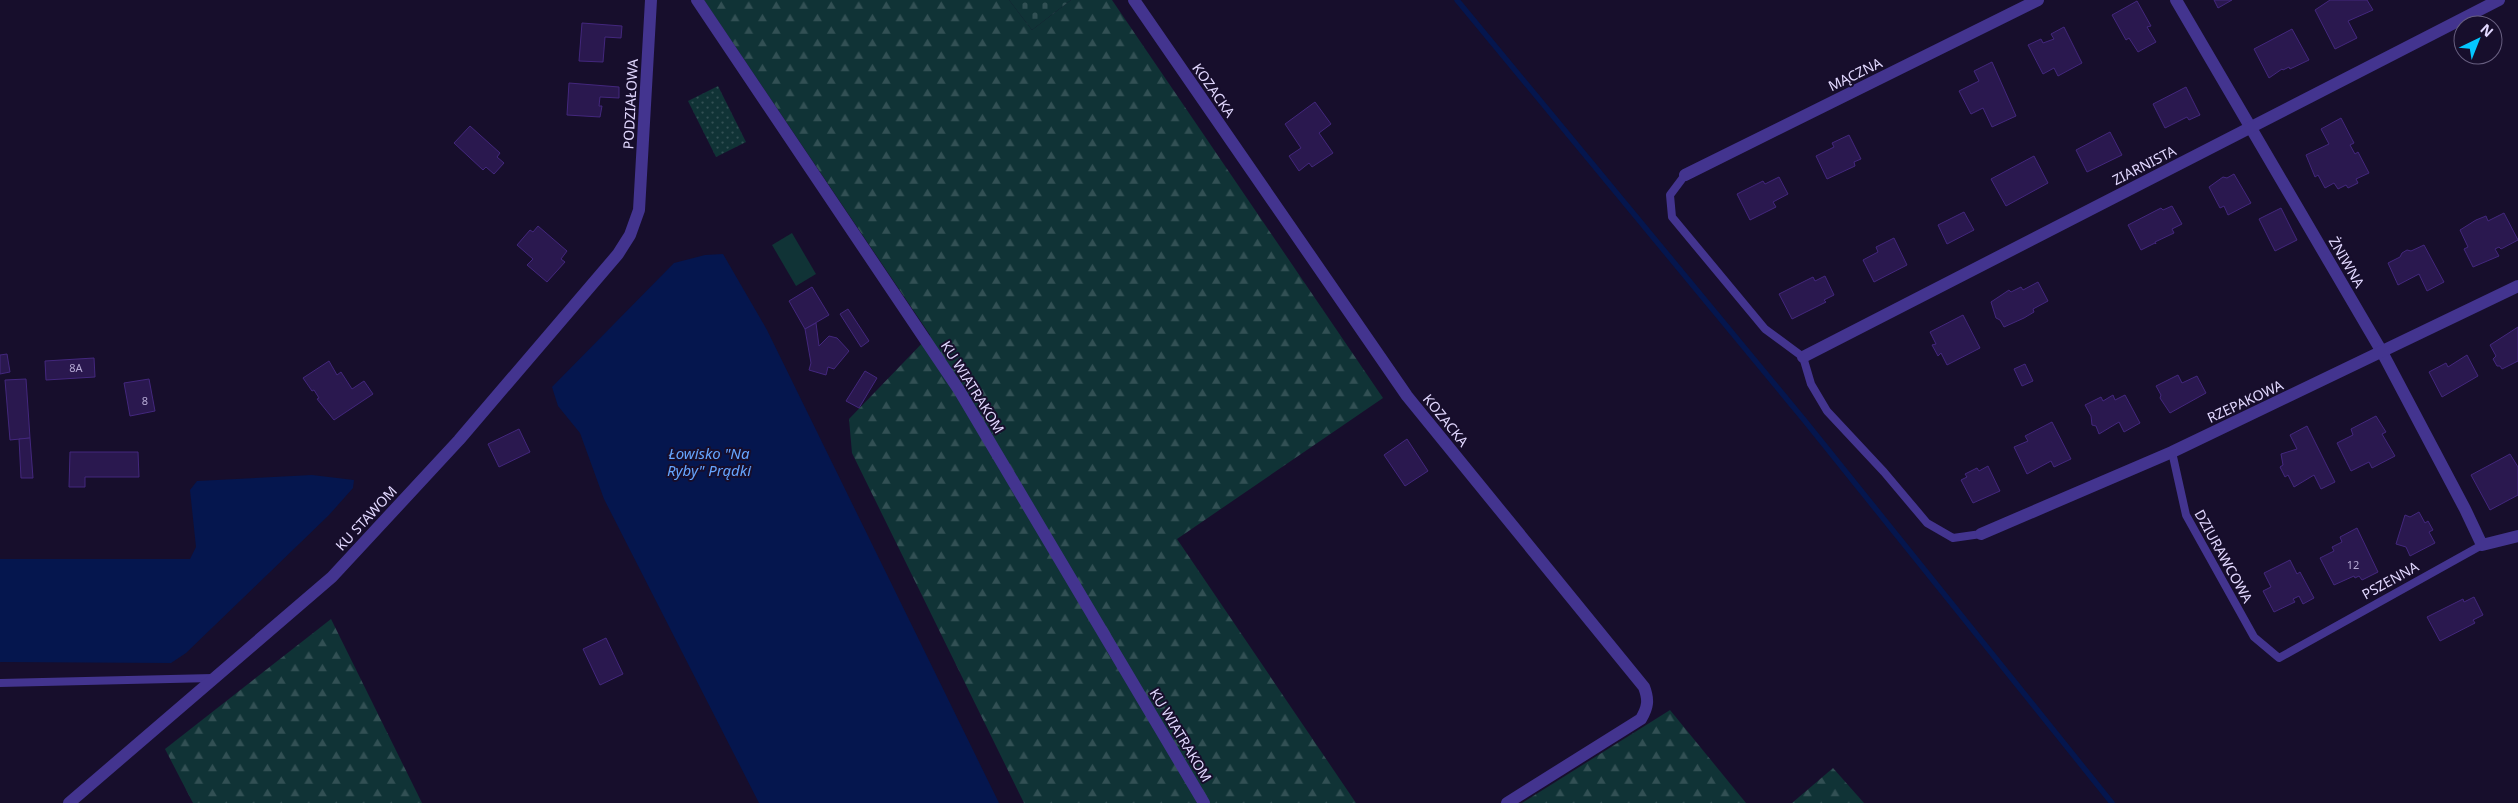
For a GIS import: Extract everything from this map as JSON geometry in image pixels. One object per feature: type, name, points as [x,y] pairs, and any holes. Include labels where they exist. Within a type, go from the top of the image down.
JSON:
[{"type":"street","name":"PODZIAŁOWA","points":[[639,210],[651,0]]},
{"type":"street","name":"KU WIATRAKOM","points":[[697,0],[959,390],[1204,803]]},
{"type":"street","name":"KOZACKA","points":[[1134,0],[1407,396],[1637,676],[1644,687],[1648,697],[1648,706],[1641,718],[1507,803]]},
{"type":"street","name":"MĄCZNA","points":[[1685,175],[2038,0]]},
{"type":"street","name":"ŻNIWNA","points":[[2176,0],[2382,352],[2482,545]]},
{"type":"street","name":"ZIARNISTA","points":[[1803,357],[2499,0]]},
{"type":"street","name":"KU STAWOM","points":[[69,803],[332,576],[459,440],[618,254],[630,235],[639,210]]},
{"type":"street","name":"RZEPAKOWA","points":[[1981,534],[2172,452],[2518,286]]},
{"type":"street","name":"PSZENNA","points":[[2482,545],[2518,536]]},
{"type":"lane","points":[[1685,175],[1670,195],[1672,217],[1765,329],[1803,357],[1811,384],[1827,411],[1884,472],[1927,523],[1954,538],[1981,534]]},
{"type":"lane","name":"DZIURAWCOWA","points":[[2172,452],[2186,515],[2254,637],[2279,658]]},
{"type":"lane","name":"PSZENNA","points":[[2279,658],[2482,545]]},
{"type":"lane","points":[[0,684],[215,678]]},
{"type":"green space","points":[[704,0],[1009,0],[1032,30],[1071,0],[1112,0],[1383,398],[1177,539],[1356,803],[1024,803],[852,453],[849,419],[930,335]]},
{"type":"green space","points":[[1009,0],[1071,0],[1032,30]]},
{"type":"green space","points":[[718,86],[746,142],[716,157],[688,101]]},
{"type":"green space","points":[[792,233],[816,274],[796,286],[772,245]]},
{"type":"green space","points":[[331,619],[422,803],[193,803],[165,749]]},
{"type":"green space","points":[[1670,710],[1746,803],[1522,803]]},
{"type":"green space","points":[[1833,768],[1864,803],[1792,803]]},
{"type":"water","name":"Łowisko \"Na Ryby\" Prądki","points":[[723,254],[767,330],[999,803],[759,803],[604,499],[580,433],[558,406],[552,387],[674,263],[705,255]]},
{"type":"water","points":[[312,475],[354,480],[353,488],[329,515],[186,653],[171,663],[0,662],[0,559],[190,559],[196,547],[190,490],[197,481]]},
{"type":"building","points":[[2214,0],[2232,0],[2218,8]]},
{"type":"building","points":[[2330,0],[2367,0],[2373,10],[2348,21],[2357,38],[2335,49],[2315,10]]},
{"type":"building","points":[[2137,1],[2151,26],[2147,27],[2156,42],[2138,52],[2129,38],[2126,40],[2112,15]]},
{"type":"building","points":[[582,23],[622,26],[621,38],[605,37],[603,62],[579,61]]},
{"type":"building","points":[[2064,27],[2082,63],[2058,76],[2054,68],[2043,74],[2028,45],[2041,39],[2043,43],[2054,39],[2051,34]]},
{"type":"building","points":[[2292,29],[2309,60],[2290,69],[2289,67],[2282,69],[2269,78],[2254,49]]},
{"type":"building","points":[[1992,62],[2016,116],[1992,127],[1983,108],[1971,114],[1959,91],[1979,81],[1974,71]]},
{"type":"building","points":[[569,83],[619,87],[619,98],[600,97],[599,106],[602,106],[600,117],[567,115]]},
{"type":"building","points":[[2186,87],[2200,115],[2189,120],[2187,117],[2165,128],[2153,104]]},
{"type":"building","points":[[1315,102],[1331,124],[1319,133],[1333,153],[1312,167],[1309,163],[1299,171],[1289,156],[1301,148],[1285,124]]},
{"type":"building","points":[[2341,118],[2354,143],[2350,145],[2355,154],[2358,152],[2369,173],[2356,179],[2358,183],[2348,188],[2346,185],[2338,189],[2334,183],[2325,188],[2318,175],[2315,177],[2306,155],[2329,144],[2321,129]]},
{"type":"building","points":[[470,126],[500,153],[497,157],[504,163],[494,174],[486,167],[483,170],[454,143]]},
{"type":"building","points":[[2110,132],[2122,155],[2087,172],[2076,150]]},
{"type":"building","points":[[1849,135],[1861,159],[1854,162],[1855,166],[1827,179],[1816,156],[1834,147],[1832,143]]},
{"type":"building","points":[[2034,156],[2048,183],[2006,206],[1991,179]]},
{"type":"building","points":[[2234,174],[2251,203],[2228,215],[2224,206],[2220,208],[2209,187],[2223,177],[2227,178]]},
{"type":"building","points":[[1779,177],[1788,194],[1773,202],[1776,207],[1750,220],[1737,194],[1763,181],[1765,184]]},
{"type":"building","points":[[2172,206],[2182,224],[2172,229],[2174,233],[2155,242],[2156,244],[2141,250],[2128,225],[2161,208],[2163,210]]},
{"type":"building","points":[[2281,208],[2297,240],[2275,251],[2259,219]]},
{"type":"building","points":[[1964,212],[1974,230],[1947,244],[1938,225]]},
{"type":"building","points":[[2504,213],[2518,240],[2501,249],[2499,247],[2495,249],[2499,256],[2473,267],[2464,249],[2468,247],[2460,230],[2486,216],[2488,221]]},
{"type":"building","points":[[538,226],[567,251],[561,259],[565,262],[547,282],[527,265],[533,259],[517,245],[530,230],[533,232]]},
{"type":"building","points":[[1894,238],[1907,265],[1874,282],[1863,260],[1878,252],[1876,247]]},
{"type":"building","points":[[2424,245],[2444,282],[2427,291],[2419,274],[2398,285],[2388,263],[2400,257],[2407,250],[2411,251]]},
{"type":"building","points":[[1825,276],[1834,295],[1824,300],[1826,302],[1792,319],[1779,294],[1813,277],[1815,281]]},
{"type":"building","points":[[2038,282],[2048,301],[2033,309],[2034,312],[2024,318],[2004,327],[2000,320],[1996,318],[1991,302],[2009,290],[2011,292],[2021,287],[2023,290]]},
{"type":"building","points":[[812,287],[829,315],[805,329],[789,301]]},
{"type":"building","points":[[848,309],[869,341],[861,347],[840,314]]},
{"type":"building","points":[[1963,315],[1980,348],[1947,365],[1941,353],[1938,356],[1932,345],[1936,344],[1930,332]]},
{"type":"building","points":[[816,323],[819,346],[829,336],[837,338],[849,351],[834,369],[828,367],[826,375],[809,370],[811,363],[805,329]]},
{"type":"building","points":[[2518,327],[2518,361],[2502,369],[2500,366],[2497,366],[2493,359],[2496,356],[2490,345]]},
{"type":"building","points":[[7,354],[10,372],[0,374],[0,355]]},
{"type":"building","points":[[2467,355],[2478,376],[2442,397],[2429,372],[2446,363],[2448,367]]},
{"type":"building","points":[[94,358],[95,377],[46,380],[45,361]]},
{"type":"building","points":[[329,361],[337,375],[341,372],[352,389],[364,381],[373,394],[334,420],[317,399],[319,398],[314,390],[312,391],[303,378]]},
{"type":"building","points":[[2025,364],[2033,381],[2022,386],[2014,369]]},
{"type":"building","points":[[865,371],[877,378],[859,408],[846,401]]},
{"type":"building","points":[[2178,375],[2182,383],[2197,376],[2206,393],[2170,413],[2160,398],[2161,395],[2156,386]]},
{"type":"building","points":[[26,379],[30,438],[10,440],[5,380]]},
{"type":"building","points":[[149,379],[155,411],[130,416],[124,383]]},
{"type":"building","points":[[2113,395],[2115,400],[2125,395],[2140,423],[2124,432],[2119,422],[2099,434],[2096,426],[2092,425],[2091,416],[2085,405],[2101,397],[2103,401]]},
{"type":"building","points":[[2376,416],[2386,432],[2382,434],[2395,456],[2372,468],[2369,462],[2351,471],[2337,443],[2353,435],[2351,429]]},
{"type":"building","points":[[2052,422],[2071,459],[2054,467],[2051,461],[2027,474],[2014,447],[2028,441],[2025,436]]},
{"type":"building","points":[[2307,426],[2335,482],[2321,489],[2314,475],[2294,487],[2288,475],[2285,477],[2280,467],[2283,465],[2281,454],[2297,449],[2290,435]]},
{"type":"building","points":[[519,429],[530,452],[499,467],[488,444]]},
{"type":"building","points":[[30,438],[33,478],[21,478],[19,439]]},
{"type":"building","points":[[1407,439],[1428,471],[1405,486],[1384,455]]},
{"type":"building","points":[[70,452],[138,452],[139,477],[85,477],[85,487],[69,487]]},
{"type":"building","points":[[2510,454],[2518,467],[2518,495],[2490,510],[2471,475]]},
{"type":"building","points":[[1988,466],[2000,491],[1973,503],[1961,480],[1967,477],[1965,474],[1977,468],[1979,471]]},
{"type":"building","points":[[2419,512],[2425,523],[2428,521],[2433,530],[2429,532],[2435,543],[2410,556],[2406,547],[2396,544],[2405,515],[2410,517]]},
{"type":"building","points":[[2357,528],[2378,572],[2362,580],[2359,576],[2355,578],[2354,576],[2334,585],[2320,558],[2334,551],[2332,547],[2342,542],[2340,537]]},
{"type":"building","points":[[2290,560],[2297,574],[2300,572],[2314,598],[2303,604],[2299,596],[2293,599],[2295,602],[2274,612],[2263,591],[2271,587],[2264,573]]},
{"type":"building","points":[[2474,597],[2483,615],[2473,620],[2475,623],[2440,641],[2427,617],[2463,599],[2464,602]]},
{"type":"building","points":[[606,638],[623,674],[600,685],[583,649]]},
{"type":"waterway","points":[[1457,0],[1805,421],[2112,803]]}]
